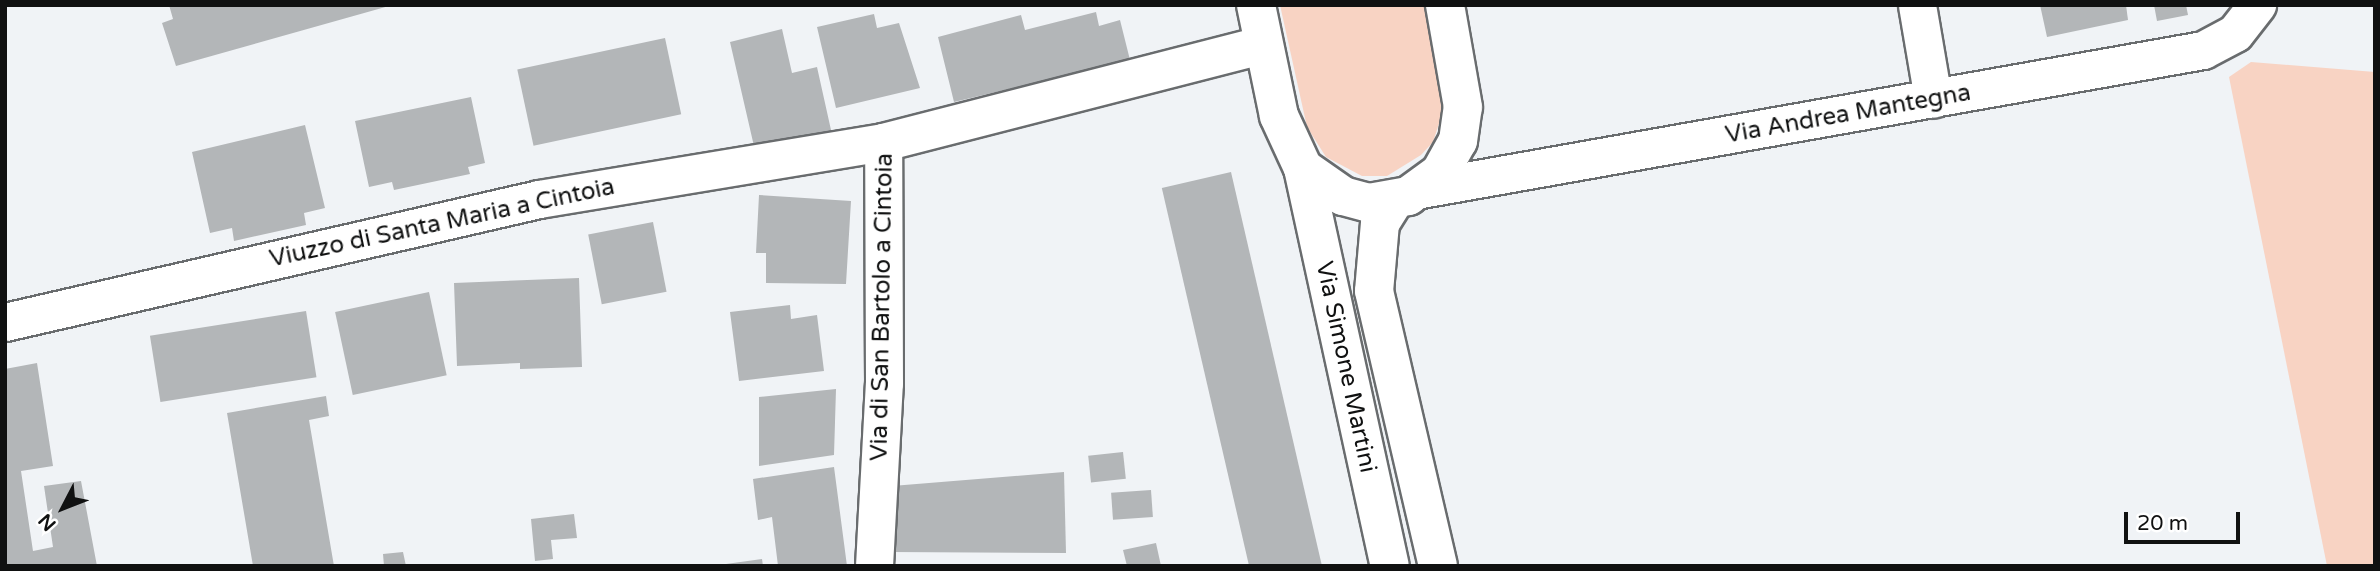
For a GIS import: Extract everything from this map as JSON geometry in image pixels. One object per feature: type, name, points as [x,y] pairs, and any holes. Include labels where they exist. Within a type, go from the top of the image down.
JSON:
[{"type":"street","name":"Via Simone Martini","points":[[1256,5],[1262,45],[1284,133],[1303,168],[1390,566]]},
{"type":"street","name":"Via Simone Martini","points":[[1438,566],[1374,291],[1380,223],[1407,195],[1447,163],[1461,125],[1462,87],[1446,5]]},
{"type":"street","points":[[1917,5],[1933,99]]},
{"type":"street","name":"Via Andrea Mantegna","points":[[1407,195],[2203,50],[2235,33],[2257,5]]},
{"type":"street","name":"Via di San Bartolo a Cintoia","points":[[874,566],[884,383],[883,142],[1262,45]]},
{"type":"street","name":"Viuzzo di Santa Maria a Cintoia","points":[[5,322],[539,199],[883,142]]},
{"type":"street","name":"Via Simone Martini","points":[[1303,168],[1343,196],[1369,202],[1407,195]]},
{"type":"shaded area","points":[[1280,5],[1424,5],[1446,102],[1433,142],[1421,155],[1387,176],[1362,176],[1326,157],[1307,127]]},
{"type":"shaded area","points":[[2251,62],[2375,72],[2375,566],[2327,566],[2229,77]]},
{"type":"building","points":[[169,5],[389,6],[176,66],[162,23],[173,19]]},
{"type":"building","points":[[2040,5],[2126,5],[2128,20],[2047,37]]},
{"type":"building","points":[[2154,5],[2186,5],[2188,15],[2157,21]]},
{"type":"building","points":[[1096,12],[1099,26],[1120,20],[1130,60],[954,102],[938,37],[1021,15],[1025,30]]},
{"type":"building","points":[[874,14],[877,28],[899,23],[920,88],[836,108],[817,27]]},
{"type":"building","points":[[782,29],[792,73],[817,67],[833,139],[756,155],[730,42]]},
{"type":"building","points":[[665,38],[681,114],[534,146],[517,69]]},
{"type":"building","points":[[471,97],[485,163],[468,167],[470,174],[394,190],[392,182],[369,187],[355,121]]},
{"type":"building","points":[[305,125],[325,208],[304,213],[306,225],[234,241],[232,228],[210,233],[192,152]]},
{"type":"building","points":[[1231,172],[1322,566],[1249,566],[1162,188]]},
{"type":"building","points":[[759,195],[851,201],[846,284],[766,283],[766,253],[756,253]]},
{"type":"building","points":[[653,222],[667,292],[602,304],[588,235]]},
{"type":"building","points":[[579,278],[582,367],[520,369],[520,363],[457,366],[454,283]]},
{"type":"building","points":[[429,292],[447,375],[353,395],[335,312]]},
{"type":"building","points":[[790,305],[791,319],[817,315],[824,371],[739,381],[730,312]]},
{"type":"building","points":[[306,311],[316,377],[160,402],[150,336]]},
{"type":"building","points":[[37,363],[53,466],[21,471],[33,551],[53,547],[44,486],[81,481],[97,566],[5,566],[5,369]]},
{"type":"building","points":[[836,389],[834,455],[759,466],[759,397]]},
{"type":"building","points":[[326,396],[329,416],[309,420],[334,566],[253,566],[227,413]]},
{"type":"building","points":[[1123,452],[1126,479],[1091,483],[1088,456]]},
{"type":"building","points":[[834,467],[847,566],[778,566],[772,517],[758,520],[753,479]]},
{"type":"building","points":[[1064,472],[1066,553],[889,552],[892,486]]},
{"type":"building","points":[[1151,490],[1153,517],[1113,520],[1111,493]]},
{"type":"building","points":[[574,514],[577,538],[551,540],[553,559],[535,561],[531,519]]},
{"type":"building","points":[[1156,543],[1161,566],[1127,566],[1123,550]]},
{"type":"building","points":[[403,552],[406,566],[384,566],[383,554]]},
{"type":"building","points":[[762,559],[763,566],[726,566],[726,564]]}]
